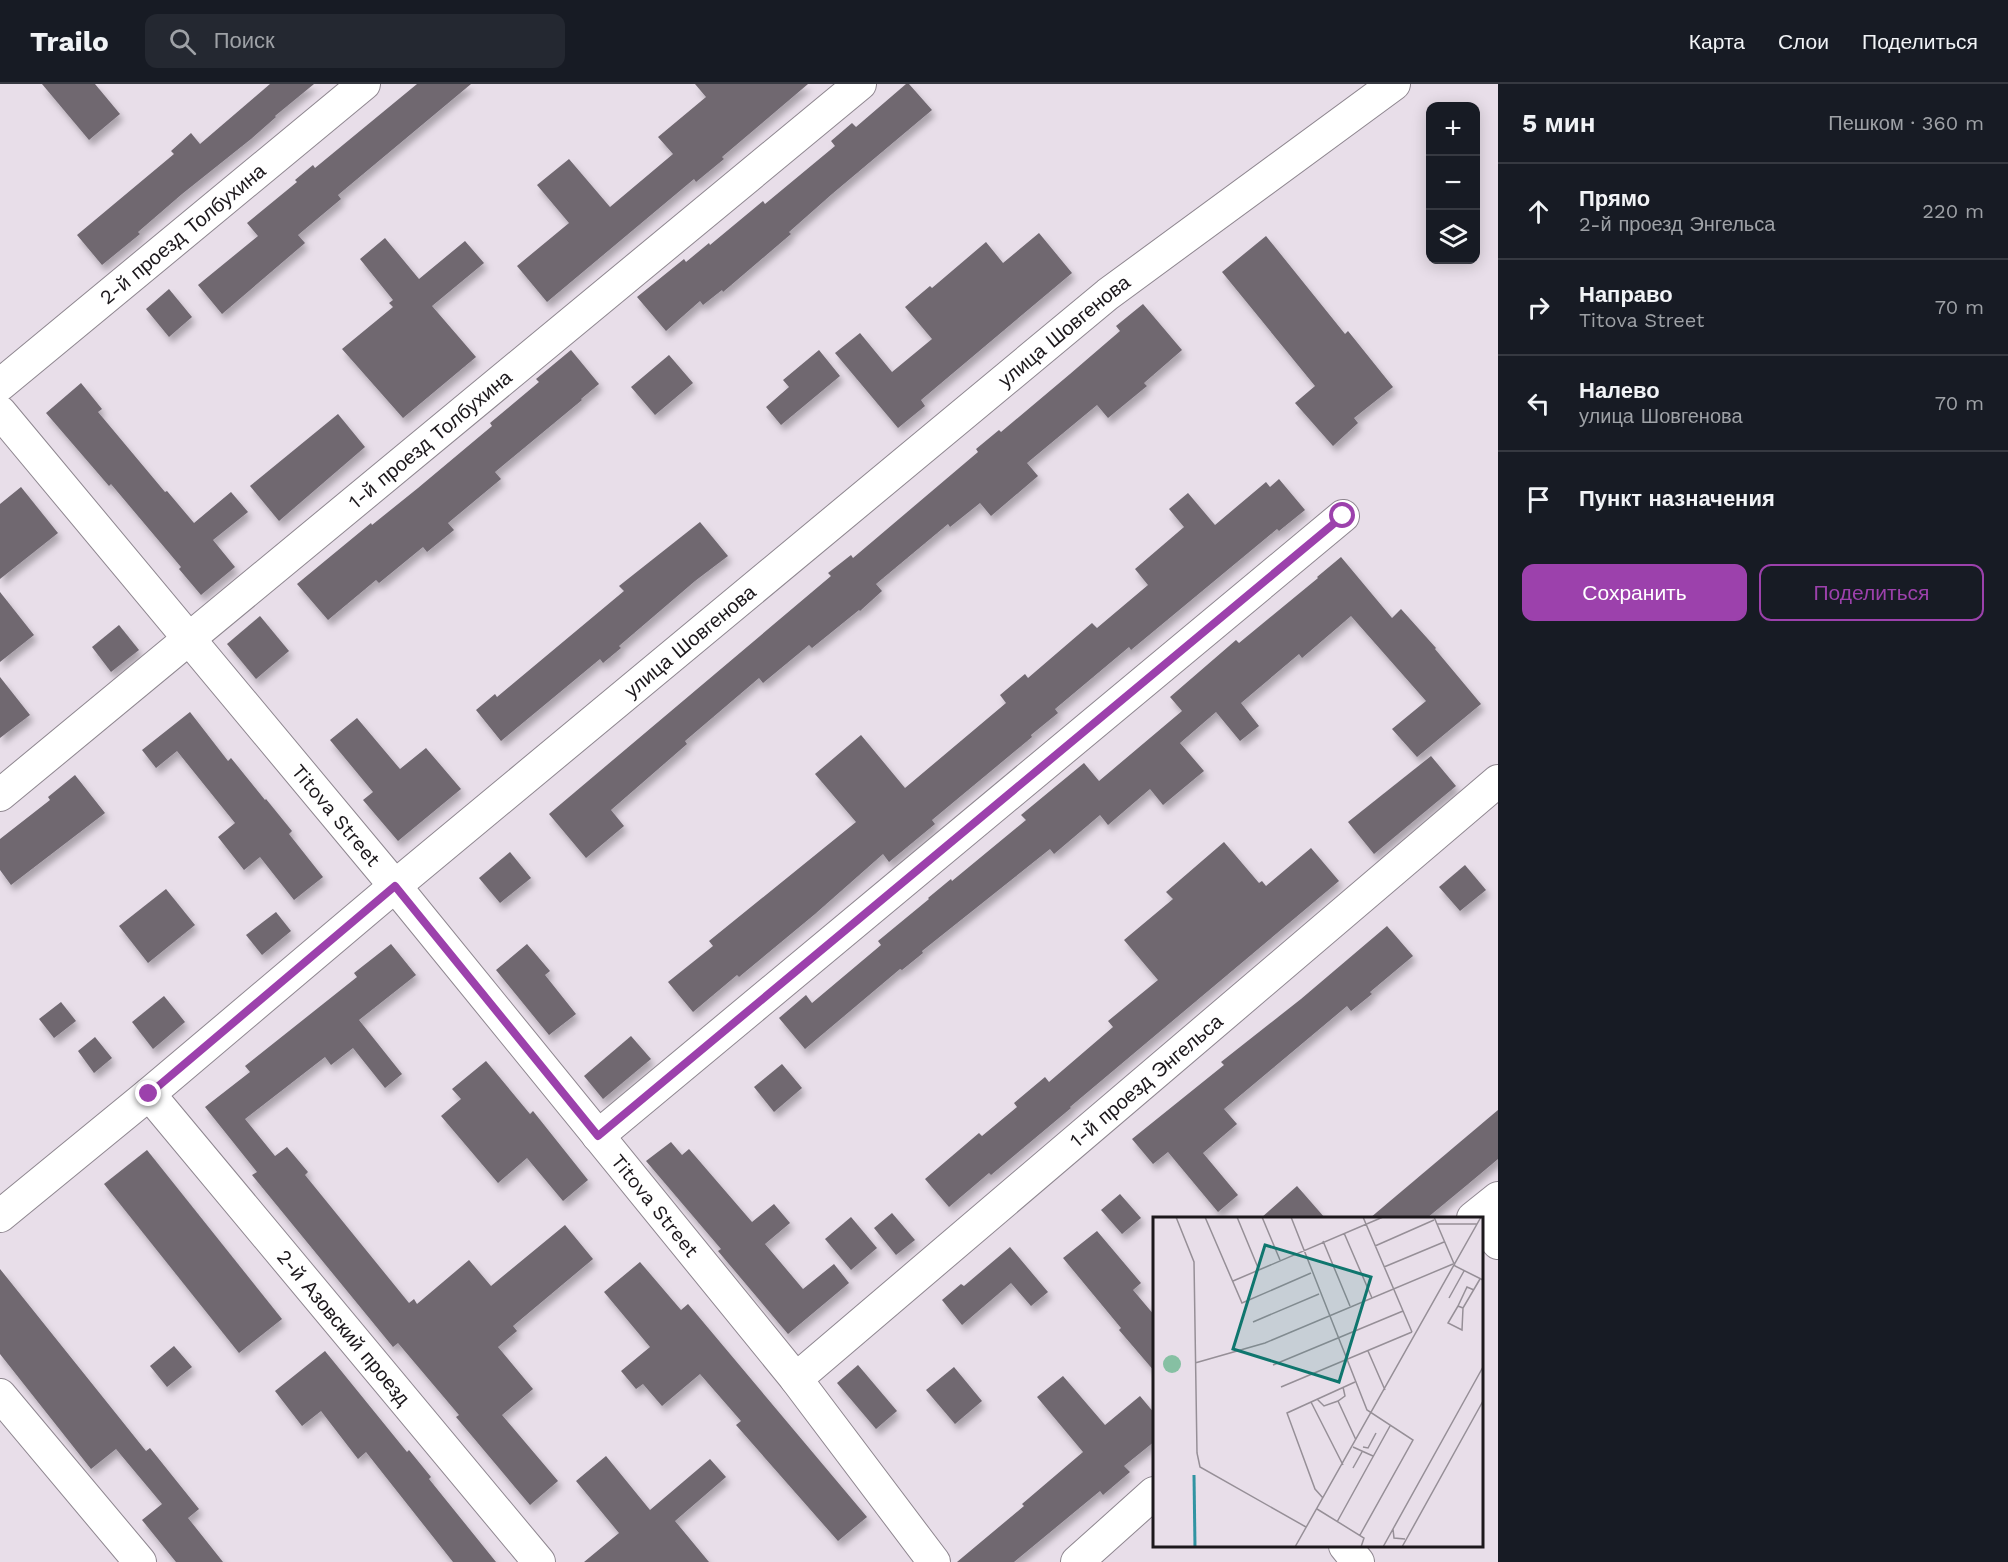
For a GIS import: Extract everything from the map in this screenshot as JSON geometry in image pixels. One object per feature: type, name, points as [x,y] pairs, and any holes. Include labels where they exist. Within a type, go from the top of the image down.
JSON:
[{"type":"street","name":"2-й проезд Толбухина","points":[[0,385],[364,84]]},
{"type":"street","name":"1-й проезд Толбухина","points":[[0,795],[860,84]]},
{"type":"street","name":"улица Шовгенова","points":[[0,1216],[1108,294],[1392,84]]},
{"type":"street","name":"Titova Street","points":[[0,412],[395,886],[796,1379],[934,1562]]},
{"type":"street","points":[[598,1136],[1343,516]]},
{"type":"street","name":"1-й проезд Энгельса","points":[[796,1379],[1498,781]]},
{"type":"street","name":"2-й Азовский проезд","points":[[149,1094],[539,1562]]},
{"type":"street","points":[[1483,1218],[1498,1243]]},
{"type":"street","points":[[0,1395],[140,1562]]},
{"type":"street","points":[[1077,1562],[1153,1495]]},
{"type":"street","points":[[1347,1547],[1358,1562]]},
{"type":"building","points":[[42,84],[95,84],[120,114],[89,140]]},
{"type":"building","points":[[270,84],[314,84],[251,139],[182,194],[138,232],[140,234],[102,265],[77,235],[174,154],[171,151],[191,133],[200,144]]},
{"type":"building","points":[[417,84],[471,84],[338,195],[341,199],[298,235],[305,243],[222,314],[198,285],[258,236],[247,223],[297,182],[295,180],[313,165],[315,168]]},
{"type":"building","points":[[695,84],[808,84],[722,157],[724,159],[696,182],[694,179],[547,302],[517,266],[569,223],[537,185],[569,159],[610,207],[673,154],[658,137],[706,97]]},
{"type":"building","points":[[906,84],[909,84],[932,110],[832,194],[789,232],[791,234],[723,292],[722,290],[703,305],[700,301],[666,331],[637,297],[684,259],[686,262],[709,243],[710,245],[763,201],[765,204],[835,146],[831,141],[852,123],[856,127]]},
{"type":"building","points":[[1039,233],[1072,273],[921,400],[925,406],[898,428],[835,353],[860,333],[892,372],[932,339],[905,307],[930,286],[932,288],[986,242],[1003,263]]},
{"type":"building","points":[[1266,236],[1345,334],[1348,331],[1393,387],[1354,418],[1358,423],[1333,446],[1295,403],[1315,386],[1222,272]]},
{"type":"building","points":[[385,238],[419,279],[465,241],[484,263],[432,306],[476,357],[403,418],[342,349],[393,307],[389,303],[393,300],[360,259]]},
{"type":"building","points":[[169,289],[192,317],[169,337],[146,309]]},
{"type":"building","points":[[1143,304],[1182,350],[1144,383],[1147,386],[1108,418],[1097,405],[1027,463],[1038,476],[991,516],[980,503],[950,527],[948,524],[876,584],[882,591],[860,611],[812,648],[809,645],[763,683],[759,678],[685,741],[687,744],[611,810],[624,826],[586,858],[549,814],[831,576],[828,573],[851,555],[853,558],[978,452],[976,449],[999,430],[1001,432],[1070,374],[1120,331],[1116,326]]},
{"type":"building","points":[[571,350],[599,384],[495,472],[501,479],[448,523],[454,530],[427,552],[423,547],[379,583],[376,580],[328,620],[297,584],[492,426],[490,423],[539,382],[536,379]]},
{"type":"building","points":[[819,350],[840,376],[781,425],[766,407],[789,387],[783,380]]},
{"type":"building","points":[[669,355],[693,383],[655,415],[631,387]]},
{"type":"building","points":[[81,383],[102,409],[98,412],[194,523],[231,492],[248,512],[213,540],[235,567],[201,595],[179,569],[181,567],[111,484],[109,486],[46,413]]},
{"type":"building","points":[[338,414],[365,447],[279,521],[250,486]]},
{"type":"building","points":[[1279,479],[1305,510],[1279,531],[1277,529],[1131,650],[1129,647],[1055,709],[1058,713],[1031,735],[1032,737],[932,820],[935,824],[889,862],[883,854],[815,914],[693,1012],[668,982],[713,946],[709,941],[856,822],[815,774],[861,735],[905,788],[1006,703],[1000,695],[1025,674],[1028,678],[1092,623],[1097,628],[1148,585],[1135,569],[1184,527],[1169,509],[1188,493],[1215,525],[1266,482],[1270,487]]},
{"type":"building","points":[[21,487],[58,533],[0,579],[0,504]]},
{"type":"building","points":[[700,522],[728,556],[619,646],[621,648],[603,663],[600,659],[501,741],[476,710],[495,694],[497,697],[624,591],[619,586]]},
{"type":"building","points":[[1341,557],[1392,618],[1401,609],[1481,704],[1417,757],[1392,729],[1426,701],[1351,616],[1302,658],[1299,654],[1241,703],[1259,726],[1240,741],[1216,712],[1180,743],[1204,771],[1163,805],[1150,789],[1108,825],[1100,815],[1054,854],[1050,849],[922,951],[923,953],[902,970],[900,969],[805,1049],[779,1018],[806,995],[812,1003],[881,945],[878,941],[928,898],[1026,820],[1021,815],[1084,763],[1099,781],[1182,711],[1170,697],[1236,640],[1239,643]]},
{"type":"building","points":[[0,592],[34,635],[0,662]]},
{"type":"building","points":[[260,616],[289,651],[256,679],[227,644]]},
{"type":"building","points":[[119,625],[139,650],[111,672],[92,647]]},
{"type":"building","points":[[0,677],[30,715],[0,738]]},
{"type":"building","points":[[190,712],[228,761],[231,758],[292,831],[289,834],[323,877],[294,900],[260,857],[244,870],[218,837],[235,823],[177,751],[156,768],[142,750]]},
{"type":"building","points":[[357,718],[400,769],[426,748],[461,789],[398,841],[363,800],[373,792],[330,740]]},
{"type":"building","points":[[1431,756],[1456,786],[1374,854],[1348,822]]},
{"type":"building","points":[[75,775],[105,813],[11,885],[0,870],[0,839],[50,800],[48,797]]},
{"type":"building","points":[[1224,842],[1259,883],[1262,881],[1266,886],[1311,848],[1339,881],[991,1175],[989,1173],[949,1207],[925,1179],[979,1133],[982,1136],[1017,1107],[1014,1103],[1045,1077],[1049,1082],[1113,1027],[1108,1021],[1158,980],[1124,940],[1173,899],[1166,892]]},
{"type":"building","points":[[510,852],[531,878],[500,903],[479,878]]},
{"type":"building","points":[[1465,865],[1486,890],[1460,911],[1439,887]]},
{"type":"building","points":[[166,889],[195,925],[148,963],[119,926]]},
{"type":"building","points":[[276,912],[291,931],[262,955],[246,935]]},
{"type":"building","points":[[1387,926],[1413,956],[1351,1011],[1347,1006],[1224,1109],[1237,1124],[1203,1153],[1238,1195],[1218,1212],[1168,1152],[1153,1164],[1132,1139],[1224,1065],[1221,1062],[1301,999]]},
{"type":"building","points":[[391,944],[416,975],[359,1020],[402,1074],[385,1088],[353,1048],[331,1065],[325,1057],[245,1119],[275,1156],[287,1147],[308,1172],[305,1175],[409,1303],[414,1299],[417,1304],[469,1260],[491,1286],[565,1225],[593,1259],[513,1326],[517,1331],[498,1347],[533,1389],[502,1415],[558,1481],[530,1505],[456,1417],[459,1415],[398,1343],[393,1347],[252,1175],[257,1172],[205,1107],[250,1072],[245,1066],[357,977],[354,973]]},
{"type":"building","points":[[527,944],[550,971],[545,975],[576,1014],[549,1035],[496,970]]},
{"type":"building","points":[[164,996],[185,1022],[153,1049],[132,1022]]},
{"type":"building","points":[[61,1002],[76,1021],[54,1038],[39,1019]]},
{"type":"building","points":[[631,1036],[651,1059],[603,1099],[584,1076]]},
{"type":"building","points":[[95,1037],[112,1058],[94,1073],[78,1051]]},
{"type":"building","points":[[486,1061],[530,1114],[533,1111],[588,1180],[563,1201],[527,1158],[498,1183],[441,1116],[461,1099],[452,1089]]},
{"type":"building","points":[[782,1064],[802,1088],[774,1112],[754,1087]]},
{"type":"building","points":[[1498,1110],[1498,1159],[1428,1217],[1371,1217]]},
{"type":"building","points":[[671,1142],[682,1155],[689,1149],[752,1222],[774,1204],[790,1223],[765,1244],[803,1289],[834,1264],[849,1283],[788,1334],[718,1251],[721,1249],[646,1161]]},
{"type":"building","points":[[147,1150],[282,1319],[239,1353],[104,1184]]},
{"type":"building","points":[[1297,1186],[1324,1217],[1262,1217]]},
{"type":"building","points":[[1120,1194],[1141,1218],[1122,1234],[1101,1210]]},
{"type":"building","points":[[892,1213],[915,1240],[896,1255],[874,1228]]},
{"type":"building","points":[[851,1217],[877,1248],[851,1270],[825,1239]]},
{"type":"building","points":[[1097,1231],[1141,1283],[1133,1290],[1153,1314],[1153,1370],[1119,1330],[1121,1328],[1063,1258]]},
{"type":"building","points":[[1010,1247],[1048,1292],[1031,1306],[1011,1283],[962,1325],[942,1300],[961,1284],[964,1286]]},
{"type":"building","points":[[640,1262],[681,1310],[688,1304],[867,1517],[838,1541],[736,1425],[741,1421],[700,1374],[662,1406],[643,1384],[636,1389],[621,1371],[650,1347],[604,1292]]},
{"type":"building","points":[[0,1269],[146,1451],[150,1448],[199,1509],[188,1518],[223,1562],[176,1562],[142,1520],[162,1504],[116,1449],[91,1469],[0,1354]]},
{"type":"building","points":[[174,1346],[192,1367],[167,1387],[150,1366]]},
{"type":"building","points":[[325,1351],[407,1452],[409,1450],[431,1477],[429,1479],[496,1562],[453,1562],[366,1452],[358,1459],[321,1411],[302,1426],[275,1391]]},
{"type":"building","points":[[858,1365],[897,1411],[876,1429],[837,1383]]},
{"type":"building","points":[[954,1367],[982,1401],[955,1424],[926,1390]]},
{"type":"building","points":[[1063,1376],[1105,1425],[1140,1396],[1153,1412],[1153,1443],[1124,1466],[1130,1472],[1103,1495],[1100,1491],[1014,1562],[957,1562],[1024,1506],[1022,1504],[1083,1452],[1037,1397]]},
{"type":"building","points":[[606,1456],[650,1510],[710,1459],[726,1477],[675,1521],[709,1562],[584,1562],[619,1533],[576,1481]]},
{"type":"route","points":[[149,1094],[395,886],[598,1136],[1343,516]]}]
